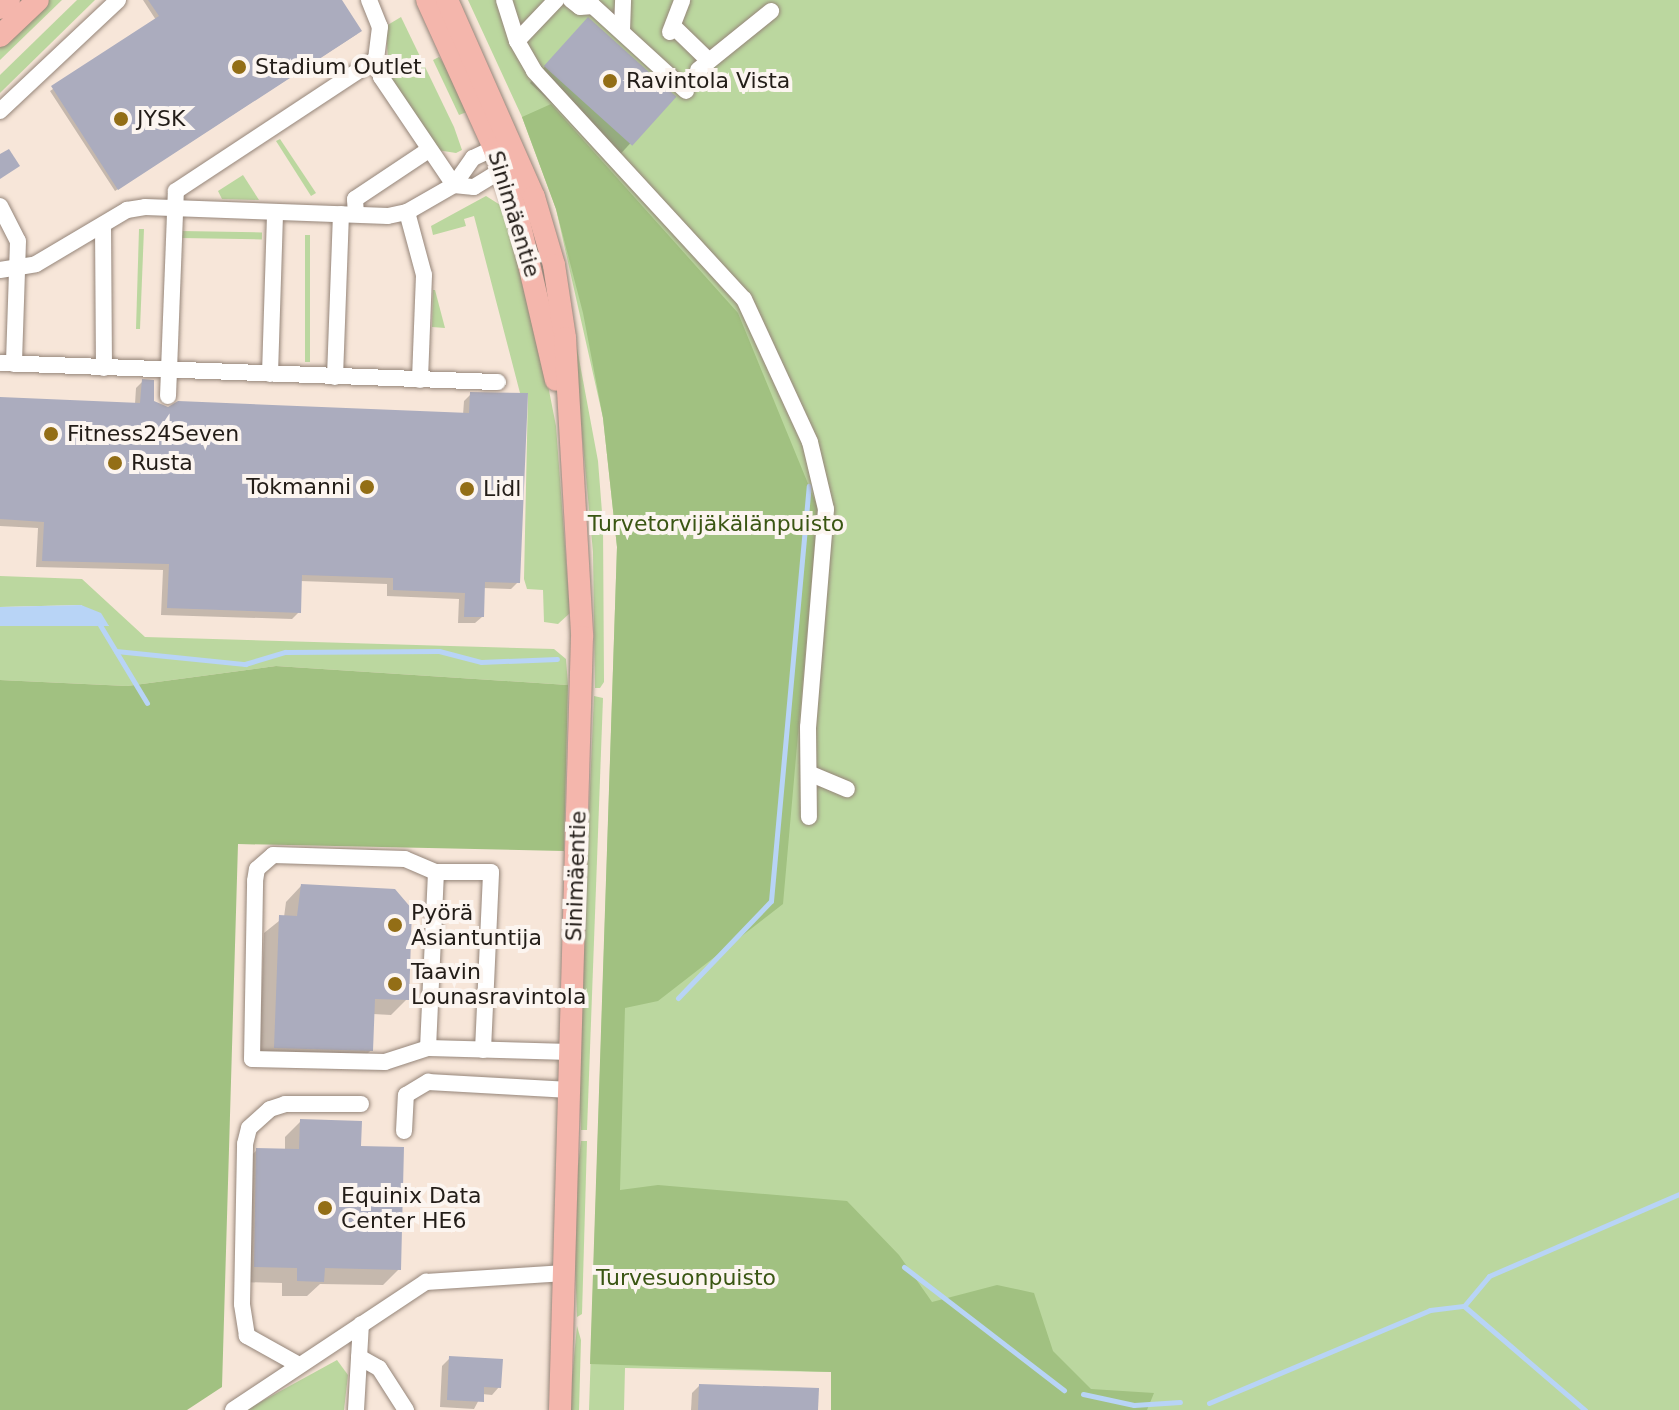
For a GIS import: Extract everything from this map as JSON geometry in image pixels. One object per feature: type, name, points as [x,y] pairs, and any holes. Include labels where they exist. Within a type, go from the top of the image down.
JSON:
[{"type":"main road","points":[[0,8],[9,0]]},
{"type":"main road","points":[[0,36],[38,0]]},
{"type":"main road","name":"Sinimäentie","points":[[427,0],[503,173],[533,269],[570,438]]},
{"type":"main road","name":"Sinimäentie","points":[[447,0],[519,155],[554,265],[565,338],[582,637],[560,1410]]},
{"type":"street","points":[[0,111],[118,0]]},
{"type":"street","points":[[8,270],[51,257],[127,210],[175,208],[348,214],[407,212],[454,185],[473,158],[494,148],[519,155],[503,173],[474,187],[454,185],[427,151],[376,59],[380,27],[369,0]]},
{"type":"street","points":[[504,0],[517,41],[534,71],[744,299],[810,442],[826,509],[808,727],[811,774],[809,817]]},
{"type":"street","points":[[517,41],[556,0]]},
{"type":"street","points":[[571,0],[580,7],[593,6],[686,91]]},
{"type":"street","points":[[622,31],[623,0]]},
{"type":"street","points":[[682,0],[672,29],[704,66],[771,11]]},
{"type":"street","points":[[168,396],[176,191],[376,59]]},
{"type":"street","points":[[335,377],[348,214],[355,199],[427,151]]},
{"type":"street","points":[[0,206],[18,241],[8,270],[7,364],[498,382]]},
{"type":"street","points":[[270,374],[275,212]]},
{"type":"street","points":[[407,212],[424,275],[420,380]]},
{"type":"street","points":[[103,225],[104,368]]},
{"type":"street","points":[[811,774],[847,789]]},
{"type":"street","points":[[483,1050],[491,872],[436,872],[405,859],[273,855],[257,869],[252,1059],[385,1062],[428,1048],[483,1050],[571,1052]]},
{"type":"street","points":[[428,1048],[436,872]]},
{"type":"street","points":[[404,1131],[406,1095],[428,1082],[570,1090]]},
{"type":"street","points":[[299,1365],[247,1336],[242,1304],[245,1144],[249,1128],[270,1109],[285,1104],[361,1104]]},
{"type":"street","points":[[233,1410],[426,1282],[565,1273]]},
{"type":"street","points":[[356,1410],[361,1324]]},
{"type":"street","points":[[359,1357],[379,1368],[406,1410]]},
{"type":"green space","points":[[47,0],[62,0],[0,60],[0,45]]},
{"type":"green space","points":[[77,0],[95,0],[0,93],[0,75]]},
{"type":"green space","name":"Turvesuonpuisto","points":[[468,0],[1679,0],[1679,1410],[831,1410],[831,1372],[625,1368],[624,1410],[589,1410],[617,547],[603,418],[556,209],[522,117]]},
{"type":"green space","points":[[401,17],[454,127],[462,150],[456,153],[437,150],[389,78],[386,26]]},
{"type":"green space","points":[[439,57],[462,88],[472,110],[459,115],[433,60]]},
{"type":"green space","name":"Turvetorvijäkälänpuisto","points":[[551,104],[738,313],[818,508],[783,904],[658,1001],[625,1008],[620,1190],[658,1185],[847,1201],[899,1255],[932,1302],[997,1285],[1034,1293],[1053,1351],[1091,1389],[1154,1393],[1147,1410],[831,1410],[831,1372],[590,1364],[617,547],[603,418],[583,313],[556,209],[522,117]]},
{"type":"green space","points":[[280,139],[316,193],[311,196],[276,141]]},
{"type":"green space","points":[[243,175],[259,200],[222,199],[218,191]]},
{"type":"green space","points":[[486,196],[505,208],[531,299],[556,426],[570,613],[558,624],[544,622],[543,590],[527,589],[524,579],[528,393],[520,393],[474,216],[464,219],[466,226],[433,235],[431,226]]},
{"type":"green space","points":[[139,229],[144,229],[140,329],[136,329]]},
{"type":"green space","points":[[181,231],[262,232],[262,239],[181,238]]},
{"type":"green space","points":[[305,235],[310,235],[310,362],[305,362]]},
{"type":"green space","points":[[435,290],[445,328],[432,327]]},
{"type":"green space","points":[[571,316],[598,461],[603,525],[604,682],[600,688],[595,688],[593,552]]},
{"type":"green space","points":[[0,576],[82,579],[145,637],[554,649],[566,659],[568,685],[276,666],[127,686],[0,680],[0,626],[109,626],[81,605],[0,607]]},
{"type":"green space","points":[[276,666],[568,685],[564,851],[238,844],[222,1387],[187,1410],[0,1410],[0,680],[127,686]]},
{"type":"green space","points":[[594,696],[603,698],[587,1130],[581,1130],[578,1066]]},
{"type":"green space","points":[[581,1141],[587,1141],[582,1314],[577,1317],[573,1207]]},
{"type":"green space","points":[[577,1326],[581,1340],[579,1410],[569,1410]]},
{"type":"green space","points":[[337,1360],[348,1375],[344,1410],[246,1410]]},
{"type":"water","points":[[81,605],[101,613],[109,626],[0,626],[0,607]]},
{"type":"building","points":[[148,0],[342,0],[362,31],[118,190],[51,86],[159,16]]},
{"type":"building","name":"Ravintola Vista","points":[[588,17],[676,97],[632,146],[544,66]]},
{"type":"building","points":[[9,149],[20,166],[0,179],[0,154]]},
{"type":"building","points":[[142,379],[154,380],[154,401],[168,407],[178,401],[469,413],[470,392],[528,393],[520,583],[485,582],[484,617],[464,617],[465,593],[393,590],[393,578],[302,575],[301,613],[167,608],[169,564],[42,561],[44,522],[0,519],[0,397],[140,403]]},
{"type":"building","points":[[301,884],[395,889],[412,909],[409,1000],[375,999],[373,1051],[274,1048],[279,915],[297,916]]},
{"type":"building","name":"Equinix Data Center HE6","points":[[300,1119],[362,1121],[361,1146],[404,1147],[401,1270],[325,1268],[324,1282],[297,1281],[297,1268],[254,1267],[256,1148],[299,1149]]},
{"type":"building","points":[[449,1356],[503,1359],[501,1388],[484,1387],[484,1402],[447,1400]]},
{"type":"building","points":[[699,1384],[819,1388],[818,1410],[698,1410]]},
{"type":"waterway","points":[[678,998],[771,901],[809,486]]},
{"type":"waterway","points":[[100,625],[147,703]]},
{"type":"waterway","points":[[116,651],[245,664],[285,652],[439,651],[481,662],[557,659]]},
{"type":"waterway","points":[[1464,1306],[1489,1276],[1679,1194]]},
{"type":"waterway","points":[[904,1267],[1064,1390]]},
{"type":"waterway","points":[[1209,1403],[1430,1310],[1464,1306],[1585,1410]]},
{"type":"waterway","points":[[1083,1394],[1134,1405],[1180,1402]]},
{"type":"place","name":"Stadium Outlet","points":[[239,67]]},
{"type":"place","name":"Ravintola Vista","points":[[610,81]]},
{"type":"place","name":"JYSK","points":[[121,119]]},
{"type":"place","name":"Fitness24Seven","points":[[51,434]]},
{"type":"place","name":"Rusta","points":[[115,463]]},
{"type":"place","name":"Tokmanni","points":[[367,487]]},
{"type":"place","name":"Lidl","points":[[467,489]]},
{"type":"place","name":"Pyörä Asiantuntija","points":[[395,925]]},
{"type":"place","name":"Taavin Lounasravintola","points":[[395,984]]},
{"type":"place","name":"Equinix Data Center HE6","points":[[325,1208]]}]
